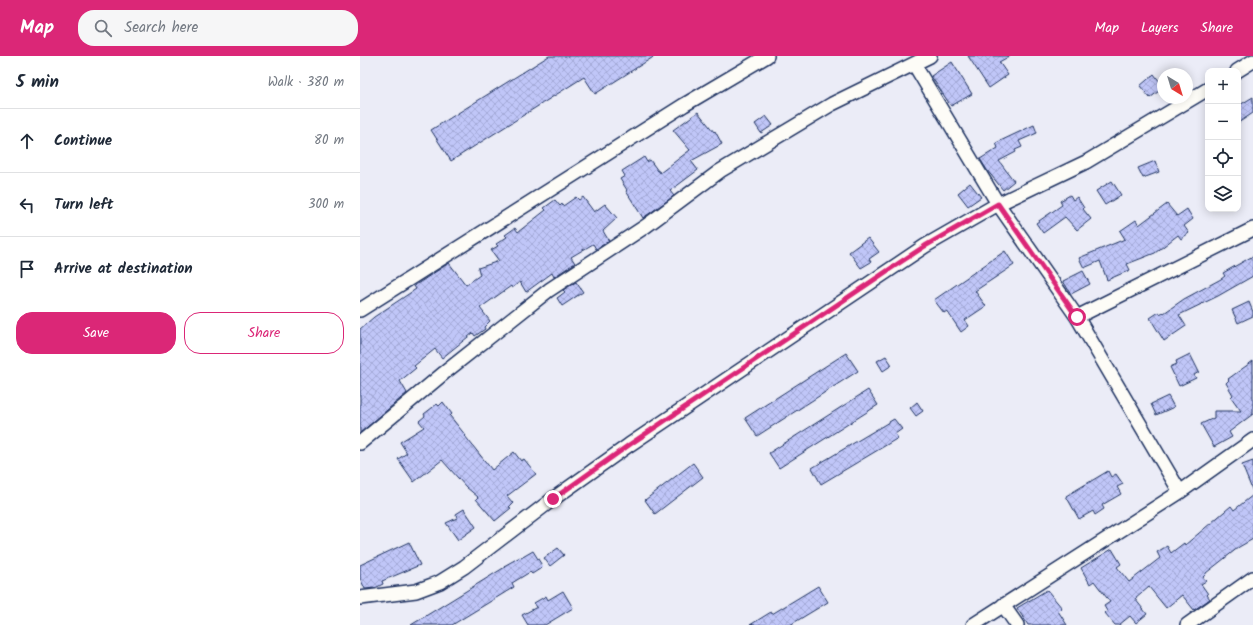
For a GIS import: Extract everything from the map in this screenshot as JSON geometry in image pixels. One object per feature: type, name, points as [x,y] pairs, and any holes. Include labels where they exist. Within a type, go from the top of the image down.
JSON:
[{"type":"street","points":[[360,310],[684,105],[767,56]]},
{"type":"street","points":[[360,443],[444,373],[549,290],[646,226],[720,171],[832,104],[930,56]]},
{"type":"street","points":[[1241,68],[1253,61]]},
{"type":"street","points":[[914,64],[998,204],[1077,317],[1180,492]]},
{"type":"street","points":[[360,598],[416,591],[440,582],[464,567],[553,499],[629,445],[925,246],[998,204],[1086,162],[1205,91]]},
{"type":"street","points":[[1077,317],[1253,229]]},
{"type":"street","points":[[973,625],[1180,492],[1253,440]]},
{"type":"street","points":[[1187,625],[1253,578]]},
{"type":"street","points":[[1003,605],[1017,625]]},
{"type":"building","points":[[549,56],[655,56],[595,94],[584,77],[451,161],[431,130]]},
{"type":"building","points":[[968,56],[1010,56],[999,62],[1008,75],[989,88]]},
{"type":"building","points":[[952,62],[972,94],[951,106],[931,76]]},
{"type":"building","points":[[1154,74],[1157,78],[1157,93],[1150,98],[1140,86]]},
{"type":"building","points":[[1253,97],[1253,113],[1241,121],[1241,104]]},
{"type":"building","points":[[698,112],[714,132],[715,131],[722,144],[691,161],[698,170],[670,191],[674,196],[643,218],[620,179],[625,176],[622,171],[644,157],[647,162],[650,160],[660,173],[690,150],[673,130]]},
{"type":"building","points":[[766,116],[773,125],[761,133],[755,124]]},
{"type":"building","points":[[1034,125],[1037,133],[1019,141],[1022,147],[999,161],[1014,181],[1003,190],[980,159],[998,148],[996,143]]},
{"type":"building","points":[[1155,161],[1159,172],[1143,178],[1138,168]]},
{"type":"building","points":[[1112,181],[1121,195],[1105,205],[1096,191]]},
{"type":"building","points":[[970,183],[981,197],[968,206],[958,193]]},
{"type":"building","points":[[1070,195],[1073,200],[1077,197],[1084,208],[1083,209],[1091,219],[1077,230],[1065,217],[1043,233],[1036,223],[1062,205],[1060,201]]},
{"type":"building","points":[[576,197],[579,200],[583,197],[594,212],[605,204],[617,218],[603,231],[609,241],[596,249],[593,244],[571,257],[575,263],[554,277],[552,273],[526,292],[520,282],[512,288],[511,286],[480,308],[490,321],[484,327],[485,329],[475,336],[473,333],[442,358],[435,349],[414,366],[416,368],[400,381],[407,393],[360,433],[360,329],[374,317],[416,289],[414,286],[449,263],[466,285],[480,275],[478,268],[499,261],[491,250],[498,246],[496,244],[507,237],[505,235],[515,228],[518,232],[546,210],[544,208],[555,200],[560,206],[562,204],[563,206]]},
{"type":"building","points":[[1167,204],[1177,216],[1187,209],[1193,219],[1184,226],[1189,233],[1181,239],[1178,235],[1155,253],[1127,264],[1130,270],[1107,280],[1100,261],[1084,268],[1079,258],[1125,239],[1120,231],[1136,220],[1139,225]]},
{"type":"building","points":[[868,238],[879,252],[869,259],[871,262],[861,268],[849,252]]},
{"type":"building","points":[[1005,251],[1014,265],[975,291],[986,306],[965,320],[969,326],[961,332],[947,311],[944,313],[934,300]]},
{"type":"building","points":[[1253,256],[1253,276],[1218,296],[1179,315],[1186,326],[1164,341],[1150,318],[1159,312],[1160,314],[1163,312],[1164,313],[1184,299],[1221,279],[1225,276],[1223,273]]},
{"type":"building","points":[[1083,271],[1090,284],[1071,294],[1063,281]]},
{"type":"building","points":[[576,282],[583,292],[562,306],[557,298],[565,292],[563,290]]},
{"type":"building","points":[[1249,302],[1253,316],[1238,323],[1232,310]]},
{"type":"building","points":[[846,353],[858,371],[757,436],[745,418]]},
{"type":"building","points":[[1190,354],[1199,372],[1194,375],[1196,378],[1179,386],[1170,367],[1177,364],[1176,361]]},
{"type":"building","points":[[886,356],[892,365],[883,371],[877,361]]},
{"type":"building","points":[[1253,361],[1253,414],[1229,432],[1232,437],[1214,447],[1201,424],[1214,418],[1214,411],[1241,411],[1231,397],[1233,395],[1226,383],[1229,380],[1228,379]]},
{"type":"building","points":[[868,390],[878,405],[779,468],[769,453]]},
{"type":"building","points":[[1168,396],[1174,407],[1156,415],[1151,404]]},
{"type":"building","points":[[443,402],[452,414],[450,416],[492,470],[514,452],[521,461],[524,459],[536,474],[507,496],[513,503],[509,507],[511,508],[495,521],[476,499],[478,497],[466,487],[442,460],[414,482],[398,459],[407,453],[400,442],[424,427],[419,421],[425,416],[424,414],[437,404],[439,406]]},
{"type":"building","points":[[917,402],[923,411],[916,416],[910,408]]},
{"type":"building","points":[[894,419],[902,429],[895,434],[898,438],[821,484],[812,468]]},
{"type":"building","points":[[1253,461],[1253,492],[1242,465]]},
{"type":"building","points":[[693,463],[703,477],[655,514],[645,500]]},
{"type":"building","points":[[1108,471],[1111,477],[1116,474],[1123,484],[1117,487],[1121,494],[1102,505],[1104,509],[1095,515],[1093,511],[1079,519],[1066,496]]},
{"type":"building","points":[[1253,495],[1253,539],[1239,547],[1203,577],[1206,581],[1201,584],[1210,599],[1194,610],[1182,595],[1166,608],[1149,587],[1135,599],[1147,614],[1136,623],[1130,616],[1119,625],[1115,625],[1105,613],[1107,611],[1104,606],[1110,602],[1094,581],[1090,584],[1081,568],[1112,549],[1121,564],[1117,567],[1129,582],[1160,558],[1157,552],[1167,546],[1171,553],[1184,543],[1185,545],[1231,506],[1234,510]]},
{"type":"building","points":[[464,509],[476,527],[458,540],[446,523],[457,518],[456,514]]},
{"type":"building","points":[[409,542],[420,565],[382,581],[383,584],[375,588],[365,589],[360,578],[360,565]]},
{"type":"building","points":[[558,548],[564,555],[550,566],[544,558]]},
{"type":"building","points":[[533,551],[543,567],[532,574],[530,572],[512,583],[514,587],[452,625],[411,625],[505,567],[504,566]]},
{"type":"building","points":[[818,586],[828,602],[790,625],[750,625],[771,612],[772,614]]},
{"type":"building","points":[[1047,590],[1062,608],[1058,611],[1067,625],[1028,625],[1017,608]]},
{"type":"building","points":[[563,591],[573,608],[545,625],[528,625],[522,615],[537,607],[534,603],[546,596],[548,600]]},
{"type":"route","points":[[553,499],[629,445],[893,267],[925,246],[998,204],[1077,317]]}]
